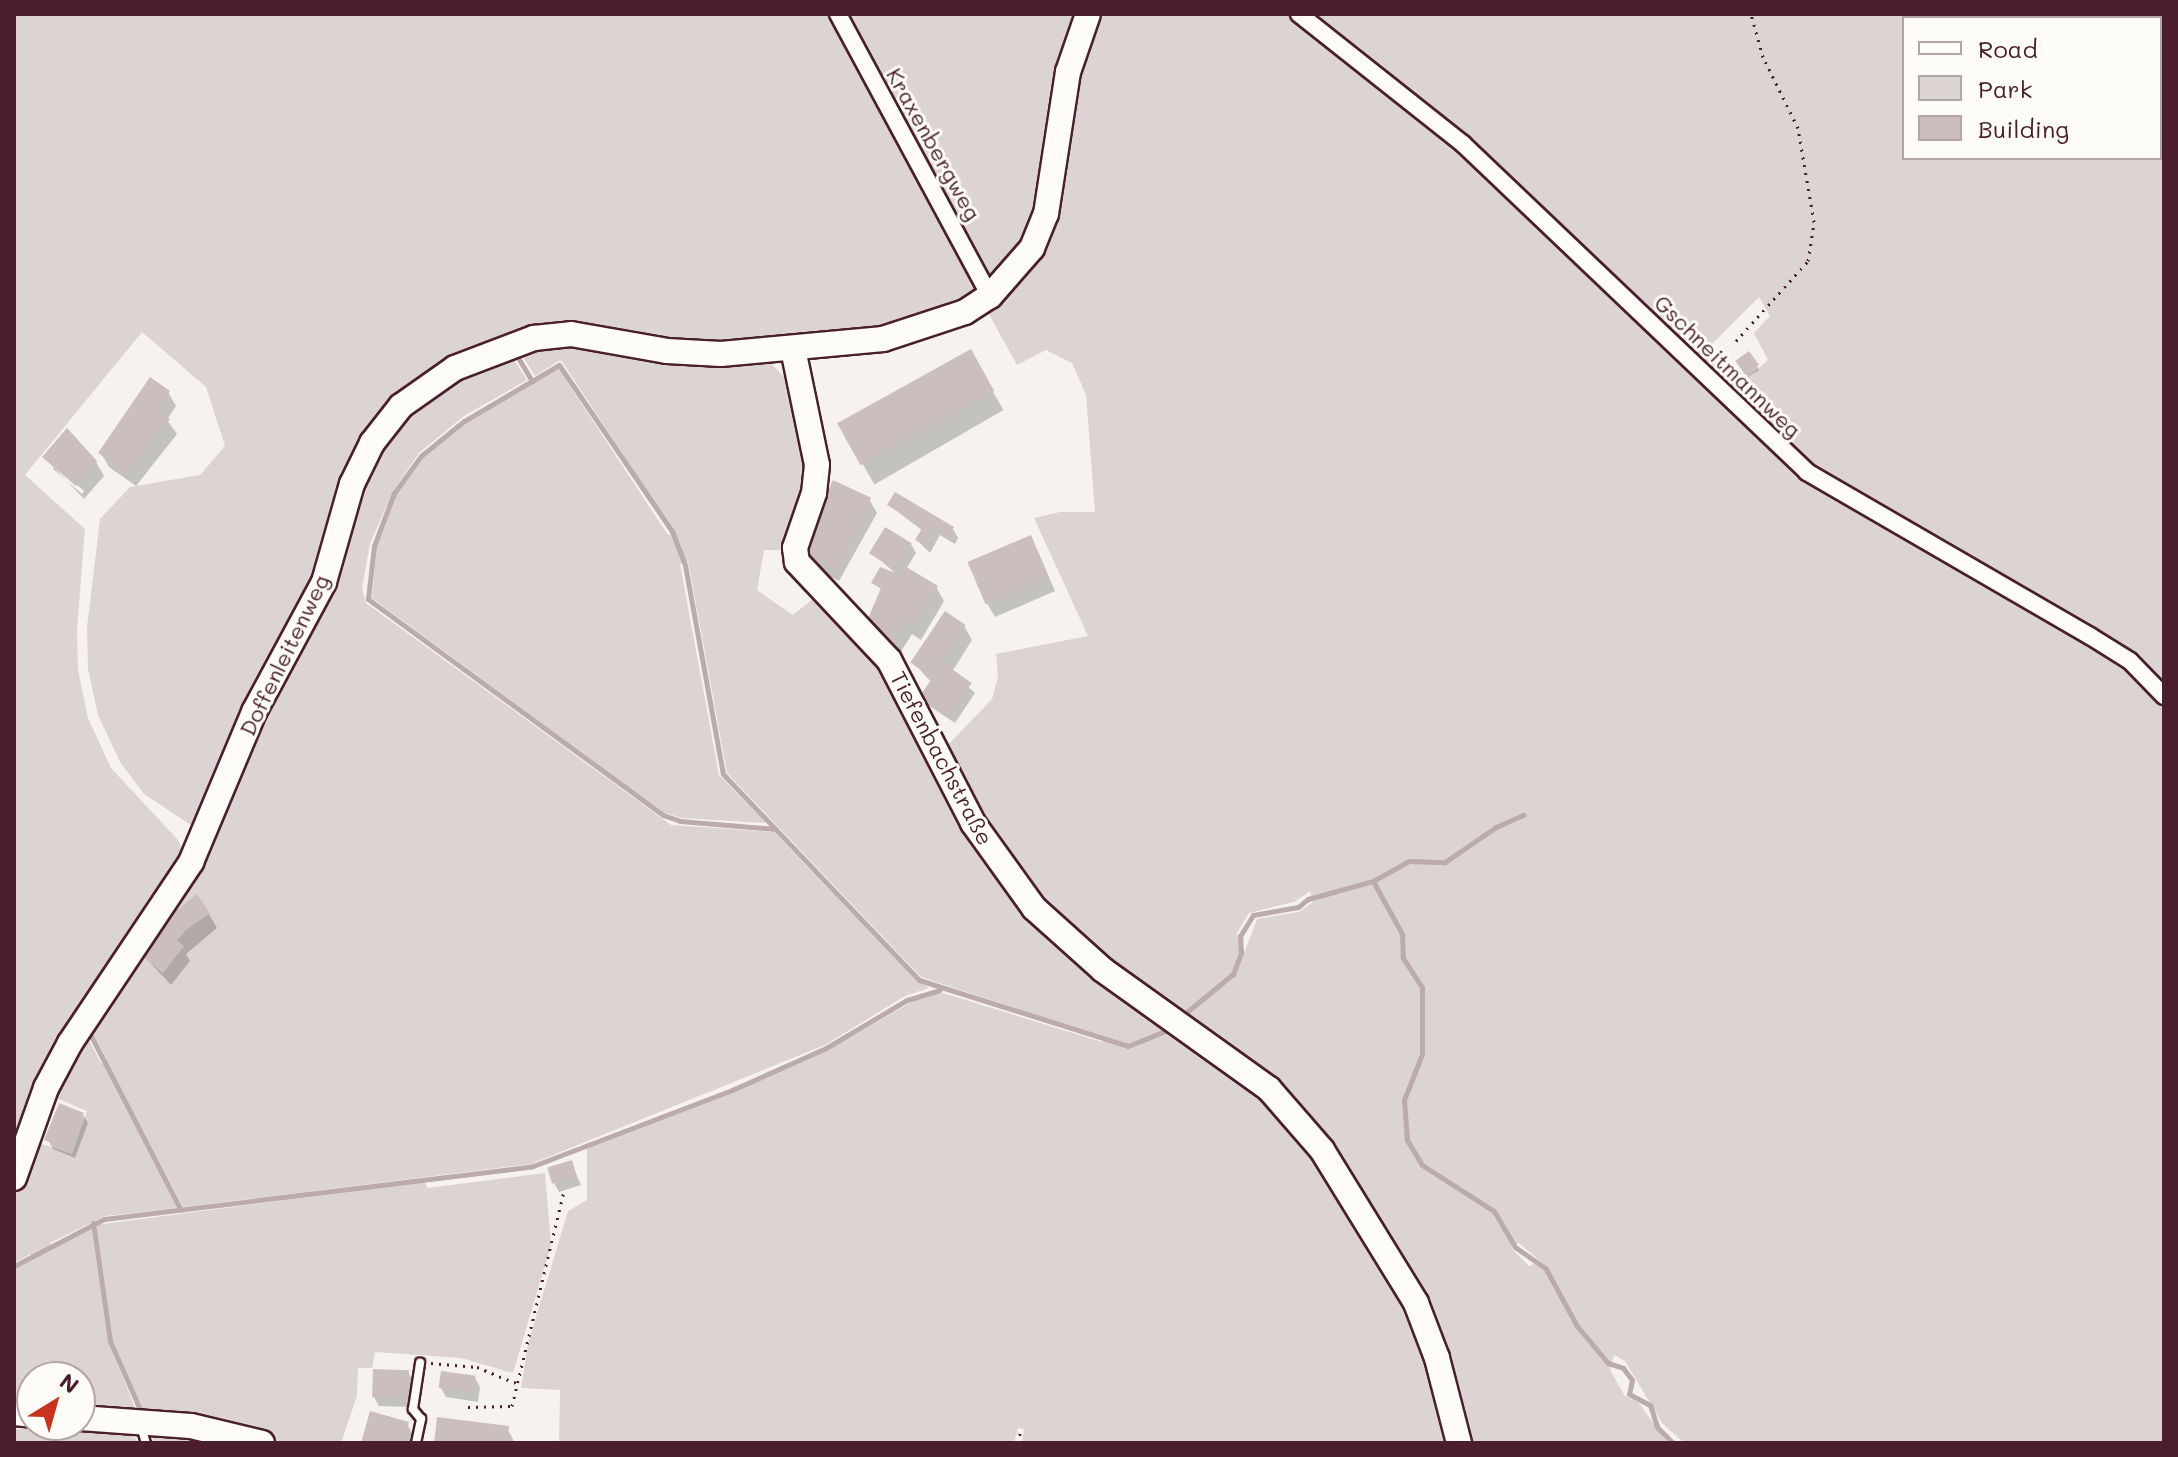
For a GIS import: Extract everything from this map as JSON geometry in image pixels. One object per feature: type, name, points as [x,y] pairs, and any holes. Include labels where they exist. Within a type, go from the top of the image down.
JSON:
[{"type":"street","name":"Kraxenbergweg","points":[[838,14],[990,296]]},
{"type":"street","points":[[793,349],[883,339],[965,312],[990,296],[1032,248],[1046,214],[1068,72],[1088,14]]},
{"type":"street","name":"Gschneitmannweg","points":[[1299,14],[1463,144],[1807,472],[2130,661],[2164,696]]},
{"type":"street","name":"Doffenleitenweg","points":[[14,1178],[46,1088],[70,1043],[191,862],[254,712],[324,582],[352,484],[372,443],[401,406],[455,368],[534,338],[571,334],[721,354],[793,349]]},
{"type":"street","name":"Tiefenbachstraße","points":[[793,349],[817,465],[814,493],[795,548],[797,562],[889,660],[973,823],[1034,908],[1103,970],[1269,1089],[1322,1150],[1416,1303],[1459,1443]]},
{"type":"street","points":[[96,1422],[143,1432],[191,1426],[262,1443]]},
{"type":"lane","points":[[416,1443],[421,1419],[413,1409],[420,1363]]},
{"type":"path","points":[[1736,341],[1808,261],[1814,222],[1798,128],[1763,57],[1751,14]]},
{"type":"path","points":[[468,1407],[512,1406],[554,1247],[564,1191]]},
{"type":"path","points":[[420,1363],[477,1367],[516,1383]]},
{"type":"path","points":[[1018,1443],[1021,1429]]},
{"type":"green space","points":[[14,14],[832,14],[978,288],[974,297],[850,338],[681,348],[564,328],[392,408],[324,568],[196,823],[189,824],[144,794],[120,762],[98,715],[88,669],[87,627],[100,519],[130,487],[200,475],[225,446],[206,387],[142,332],[25,475],[85,529],[77,630],[78,670],[88,718],[111,768],[178,840],[186,858],[14,1166]]},
{"type":"green space","points":[[843,14],[1081,14],[1036,224],[995,283],[987,276]]},
{"type":"green space","points":[[1094,14],[2164,14],[2164,689],[2122,661],[2164,703],[2164,1443],[1684,1443],[1662,1423],[1625,1361],[1614,1355],[1610,1370],[1625,1396],[1638,1402],[1668,1443],[1463,1443],[1458,1414],[1328,1152],[1108,969],[1007,865],[947,758],[947,746],[992,699],[998,677],[996,654],[1088,636],[1034,518],[1060,512],[1095,512],[1086,395],[1072,363],[1046,350],[1017,365],[986,309],[1032,265],[1069,89]],"holes":[[[1759,297],[1770,316],[1754,333],[1768,360],[1742,382],[1707,349]],[[1310,891],[1313,902],[1299,912],[1257,919],[1243,956],[1237,933],[1249,913],[1294,902]],[[1519,1243],[1540,1261],[1540,1262],[1529,1266],[1511,1248]]]},
{"type":"green space","points":[[541,343],[755,359],[771,364],[784,377],[810,465],[788,550],[764,550],[757,590],[793,615],[820,593],[887,671],[994,865],[1268,1094],[1395,1275],[1454,1443],[1022,1443],[1024,1429],[1018,1428],[1014,1443],[559,1443],[560,1390],[521,1388],[528,1344],[568,1211],[587,1200],[587,1147],[828,1050],[924,995],[943,993],[1102,1042],[1106,1038],[921,977],[727,773],[688,561],[680,564],[719,775],[766,823],[682,818],[662,812],[372,598],[377,545],[397,493],[424,458],[469,421],[558,368],[668,535],[675,534],[563,363],[560,360],[535,376],[518,349]]},
{"type":"green space","points":[[509,352],[527,380],[464,416],[419,453],[393,491],[370,544],[362,588],[366,603],[671,825],[774,832],[915,979],[929,988],[905,996],[825,1045],[531,1164],[183,1207],[117,1081],[112,1082],[178,1208],[105,1216],[50,1243],[54,1248],[91,1226],[108,1341],[138,1415],[96,1412],[96,1361],[16,1361],[14,1407],[14,1269],[34,1258],[30,1254],[14,1263],[14,1192],[33,1141],[72,1154],[87,1111],[49,1095],[84,1031],[101,1063],[107,1060],[89,1025],[189,882],[374,451],[435,385]]},
{"type":"green space","points":[[545,1173],[551,1245],[513,1373],[461,1358],[375,1352],[372,1368],[358,1368],[357,1396],[341,1443],[281,1443],[222,1426],[144,1414],[112,1340],[95,1225],[425,1182],[427,1188]]},
{"type":"green space","points":[[126,1427],[139,1443],[14,1443],[14,1429],[16,1441],[96,1441],[96,1428]]},
{"type":"green space","points":[[153,1429],[245,1443],[153,1443]]},
{"type":"building","points":[[971,349],[994,391],[860,465],[837,423]]},
{"type":"building","points":[[1749,351],[1759,365],[1745,375],[1735,361]]},
{"type":"building","points":[[150,377],[170,391],[157,410],[170,419],[127,473],[98,453]]},
{"type":"building","points":[[67,428],[97,461],[76,486],[42,457]]},
{"type":"building","points":[[833,480],[871,498],[837,570],[799,553]]},
{"type":"building","points":[[895,492],[954,527],[949,536],[935,527],[924,545],[915,540],[923,527],[887,505]]},
{"type":"building","points":[[885,527],[912,543],[896,570],[869,554]]},
{"type":"building","points":[[1031,535],[1049,577],[985,604],[967,562]]},
{"type":"building","points":[[905,566],[938,586],[913,627],[903,621],[890,643],[864,628],[881,588],[871,583],[880,567],[900,575]]},
{"type":"building","points":[[945,611],[966,625],[931,676],[910,662]]},
{"type":"building","points":[[943,663],[972,683],[949,716],[920,696]]},
{"type":"building","points":[[197,894],[210,913],[186,930],[177,941],[184,946],[163,973],[141,955],[175,912]]},
{"type":"building","points":[[59,1103],[84,1113],[69,1150],[44,1140]]},
{"type":"building","points":[[572,1160],[577,1176],[552,1184],[547,1168]]},
{"type":"building","points":[[373,1369],[409,1370],[408,1398],[372,1397]]},
{"type":"building","points":[[441,1371],[476,1376],[473,1393],[439,1388]]},
{"type":"building","points":[[370,1411],[409,1422],[403,1443],[361,1443]]},
{"type":"building","points":[[437,1417],[509,1426],[507,1443],[434,1443]]},
{"type":"waterway","points":[[514,351],[532,381],[559,365],[672,531],[685,565],[723,774],[919,980],[1128,1046],[1170,1029]]},
{"type":"waterway","points":[[532,381],[464,421],[421,456],[394,493],[374,546],[368,599],[663,815],[680,821],[776,829]]},
{"type":"waterway","points":[[1182,1016],[1233,974],[1241,953],[1240,936],[1253,915],[1298,907],[1308,899],[1373,881],[1409,861],[1445,862],[1496,827],[1523,815]]},
{"type":"waterway","points":[[1373,881],[1402,934],[1403,958],[1422,987],[1422,1054],[1404,1100],[1407,1140],[1422,1165],[1494,1211],[1515,1247],[1546,1269],[1577,1326],[1608,1363],[1623,1368],[1632,1380],[1629,1394],[1650,1405],[1657,1427],[1673,1443]]},
{"type":"waterway","points":[[14,1266],[104,1219],[533,1166],[732,1090],[826,1048],[907,1000],[939,990]]},
{"type":"waterway","points":[[89,1032],[181,1210]]},
{"type":"waterway","points":[[93,1223],[110,1341],[141,1412]]}]
